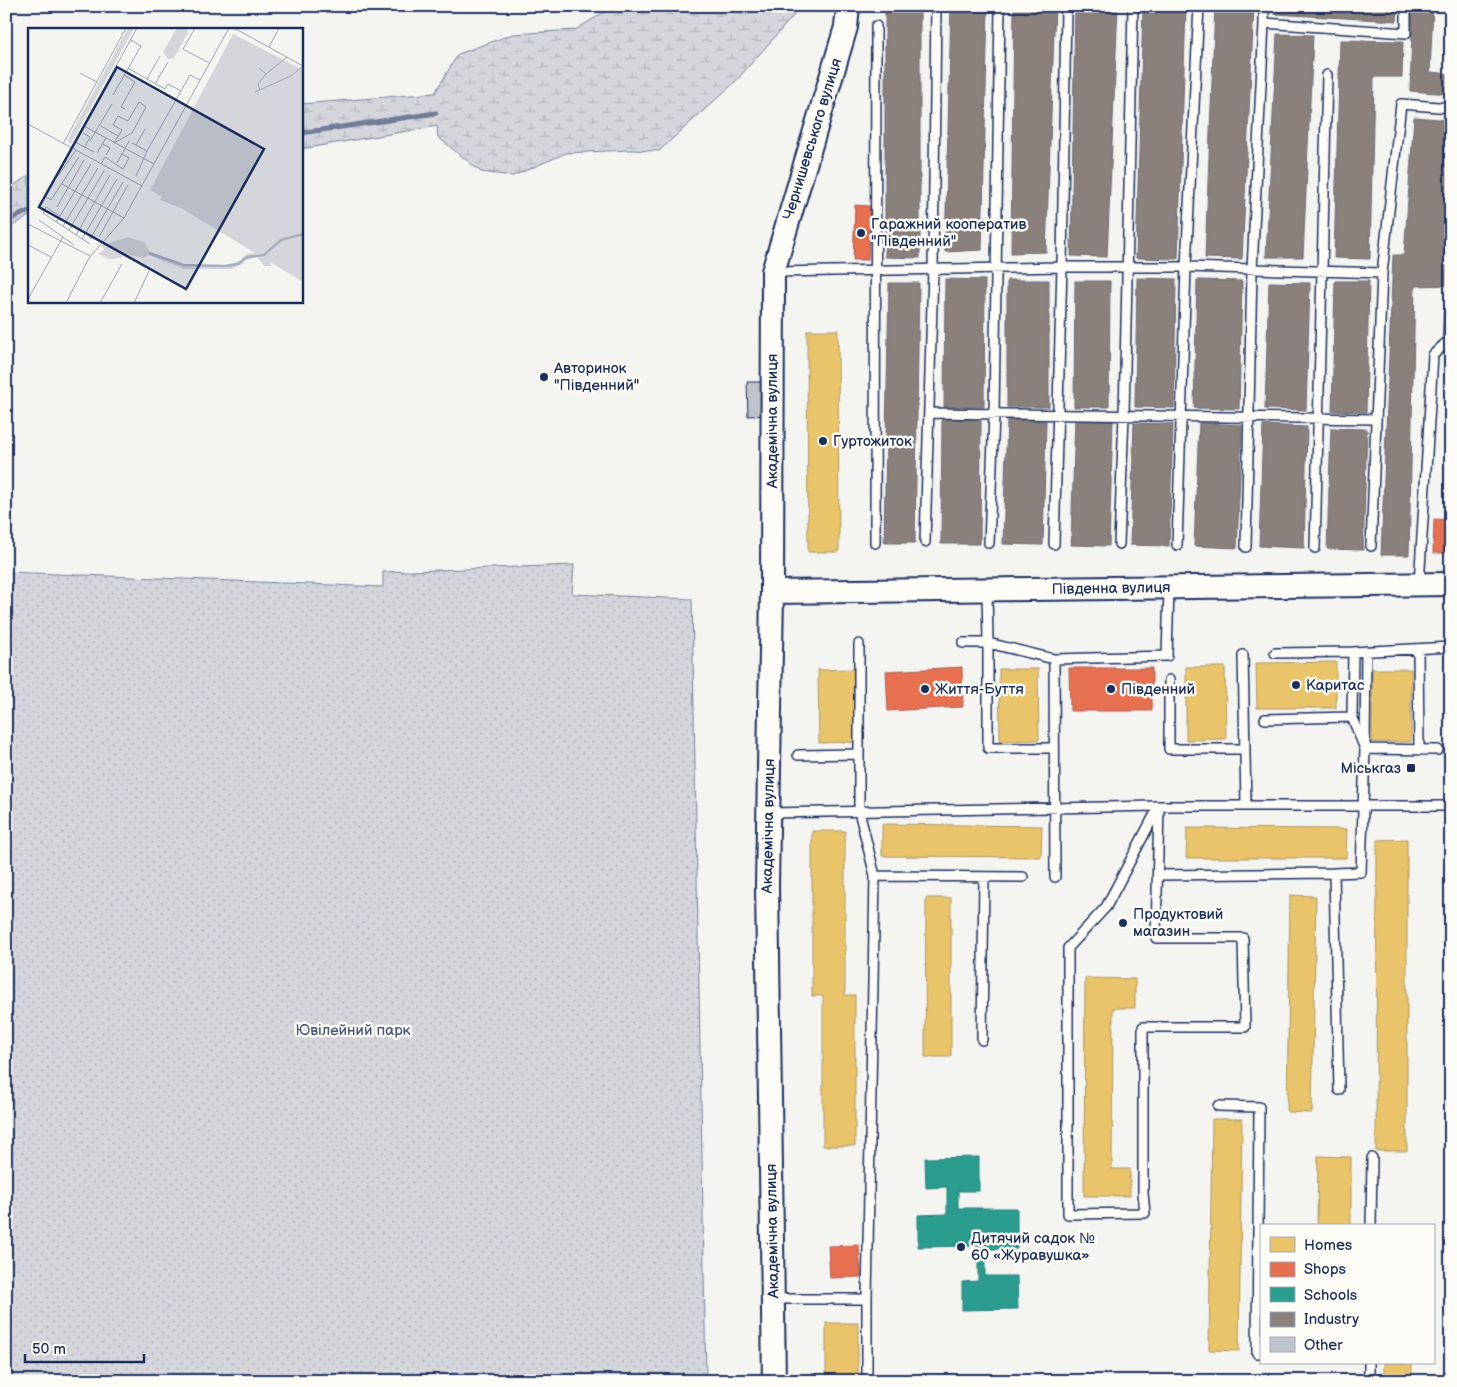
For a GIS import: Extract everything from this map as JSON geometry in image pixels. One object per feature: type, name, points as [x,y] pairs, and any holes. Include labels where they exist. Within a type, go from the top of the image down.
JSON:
[{"type":"street","name":"Чернишевського вулиця","points":[[773,272],[846,27],[848,6]]},
{"type":"street","name":"Академічна вулиця","points":[[773,272],[772,592],[767,886],[774,1381]]},
{"type":"street","name":"Південна вулиця","points":[[772,592],[1451,584]]},
{"type":"lane","points":[[925,542],[933,270],[936,6]]},
{"type":"lane","points":[[989,543],[997,269],[1000,6]]},
{"type":"lane","points":[[1054,544],[1062,267],[1066,6]]},
{"type":"lane","points":[[1119,544],[1124,415],[1133,6]]},
{"type":"lane","points":[[1177,545],[1186,267],[1200,6]]},
{"type":"lane","points":[[1246,547],[1252,270],[1264,6]]},
{"type":"lane","points":[[1264,23],[1406,33],[1406,6]]},
{"type":"lane","points":[[876,26],[876,543]]},
{"type":"lane","points":[[1315,548],[1327,75]]},
{"type":"lane","points":[[1371,546],[1382,273],[1401,104],[1451,108]]},
{"type":"lane","points":[[773,272],[1062,267],[1186,267],[1382,273]]},
{"type":"lane","points":[[1419,585],[1432,355],[1448,342],[1449,314]]},
{"type":"lane","points":[[928,413],[1375,419]]},
{"type":"lane","points":[[962,643],[988,643],[1054,659],[1167,656],[1169,588]]},
{"type":"lane","points":[[987,590],[988,748],[1054,748]]},
{"type":"lane","points":[[859,644],[859,811],[875,876],[867,1381]]},
{"type":"lane","points":[[1275,652],[1366,652],[1451,647]]},
{"type":"lane","points":[[1418,649],[1419,750]]},
{"type":"lane","points":[[1353,652],[1352,717],[1366,750]]},
{"type":"lane","points":[[1158,875],[1334,874],[1361,872],[1366,750],[1366,652]]},
{"type":"lane","points":[[1244,655],[1246,805]]},
{"type":"lane","points":[[1054,659],[1055,877]]},
{"type":"lane","points":[[1169,680],[1169,748],[1244,749]]},
{"type":"lane","points":[[1265,719],[1352,717]]},
{"type":"lane","points":[[1366,750],[1438,750]]},
{"type":"lane","points":[[798,755],[859,754]]},
{"type":"lane","points":[[768,813],[1246,805],[1451,806]]},
{"type":"lane","points":[[1159,806],[1156,938],[1243,938],[1245,1027],[1143,1027],[1143,1193],[1145,1213],[1068,1214],[1068,948],[1106,907],[1159,806]]},
{"type":"lane","points":[[1334,874],[1339,1090]]},
{"type":"lane","points":[[875,876],[1023,877]]},
{"type":"lane","points":[[982,1040],[984,877]]},
{"type":"lane","points":[[1218,1106],[1260,1107],[1257,1353],[1260,1353]]},
{"type":"lane","points":[[1371,1224],[1372,1158]]},
{"type":"lane","points":[[773,1299],[867,1299]]},
{"type":"lane","points":[[1369,1364],[1369,1381]]},
{"type":"green space","points":[[614,6],[802,6],[734,83],[659,151],[629,150],[566,153],[513,176],[481,172],[438,137],[437,126],[302,149],[302,104],[435,93],[458,54],[513,34],[575,30]]},
{"type":"green space","points":[[28,176],[28,217],[6,230],[6,191]]},
{"type":"green space","name":"Ювілейний парк","points":[[574,565],[572,594],[692,599],[706,1381],[6,1381],[6,572],[383,587],[383,572]]},
{"type":"building: Homes","name":"Гуртожиток","points":[[807,330],[838,330],[839,552],[808,552]]},
{"type":"building: Homes","name":"Каритас","points":[[1336,662],[1336,708],[1257,708],[1256,663]]},
{"type":"building: Homes","points":[[1186,667],[1225,667],[1226,739],[1186,740]]},
{"type":"building: Homes","points":[[856,669],[857,742],[819,743],[818,670]]},
{"type":"building: Homes","points":[[999,669],[1038,669],[1039,740],[1000,741]]},
{"type":"building: Homes","points":[[1372,669],[1411,669],[1411,742],[1372,742]]},
{"type":"building: Homes","points":[[882,824],[1042,826],[1041,857],[882,856]]},
{"type":"building: Homes","points":[[1187,828],[1347,829],[1346,858],[1186,858]]},
{"type":"building: Homes","points":[[812,831],[845,831],[845,995],[855,995],[855,1146],[823,1146],[823,996],[812,996]]},
{"type":"building: Homes","points":[[1407,839],[1407,1151],[1376,1151],[1377,840]]},
{"type":"building: Homes","points":[[1290,895],[1316,896],[1312,1113],[1287,1112]]},
{"type":"building: Homes","points":[[926,898],[951,898],[951,1057],[925,1057]]},
{"type":"building: Homes","points":[[1085,978],[1135,979],[1135,1008],[1113,1008],[1112,1169],[1130,1169],[1130,1196],[1084,1196]]},
{"type":"building: Homes","points":[[1212,1119],[1242,1119],[1239,1351],[1209,1350]]},
{"type":"building: Homes","points":[[1318,1156],[1351,1157],[1351,1224],[1317,1224]]},
{"type":"building: Homes","points":[[826,1323],[858,1323],[858,1381],[826,1381]]},
{"type":"building: Homes","points":[[1384,1364],[1412,1364],[1412,1381],[1384,1381]]},
{"type":"building: Homes","points":[[1183,1379],[1344,1381],[1183,1381]]},
{"type":"building: Shops","name":"Гаражний кооператив \"Південний\"","points":[[855,205],[870,206],[868,260],[853,260]]},
{"type":"building: Shops","points":[[1434,519],[1451,520],[1451,553],[1433,553]]},
{"type":"building: Shops","name":"Життя-Буття","points":[[962,667],[963,707],[888,711],[886,671]]},
{"type":"building: Shops","name":"Південний","points":[[1069,668],[1152,668],[1152,711],[1070,711]]},
{"type":"building: Shops","points":[[859,1245],[861,1277],[830,1278],[828,1246]]},
{"type":"building: Schools","points":[[979,1157],[979,1191],[958,1191],[958,1208],[1017,1208],[1017,1249],[985,1249],[985,1276],[1017,1276],[1018,1309],[962,1310],[962,1282],[978,1281],[978,1246],[918,1247],[918,1215],[947,1214],[947,1187],[926,1188],[925,1158]]},
{"type":"building: Industry","points":[[885,6],[920,6],[920,258],[885,257]]},
{"type":"building: Industry","points":[[951,6],[988,6],[982,250],[945,252]]},
{"type":"building: Industry","points":[[1014,6],[1055,6],[1046,252],[1011,253]]},
{"type":"building: Industry","points":[[1075,6],[1118,6],[1107,257],[1071,256]]},
{"type":"building: Industry","points":[[1143,6],[1186,6],[1178,259],[1136,258]]},
{"type":"building: Industry","points":[[1215,6],[1254,6],[1242,259],[1205,258]]},
{"type":"building: Industry","points":[[1274,6],[1398,6],[1397,21],[1274,14]]},
{"type":"building: Industry","points":[[1413,6],[1433,6],[1430,72],[1451,74],[1451,94],[1410,91]]},
{"type":"building: Industry","points":[[1277,34],[1313,35],[1303,257],[1266,257]]},
{"type":"building: Industry","points":[[1340,40],[1403,41],[1402,77],[1374,77],[1370,259],[1334,258]]},
{"type":"building: Industry","points":[[1414,117],[1451,120],[1451,165],[1443,266],[1451,266],[1451,285],[1415,286],[1409,555],[1381,555],[1393,255],[1404,255]]},
{"type":"building: Industry","points":[[1137,278],[1176,279],[1174,408],[1135,407]]},
{"type":"building: Industry","points":[[945,279],[985,280],[984,407],[944,407]]},
{"type":"building: Industry","points":[[1007,280],[1049,280],[1049,407],[1007,407]]},
{"type":"building: Industry","points":[[1197,280],[1242,281],[1239,409],[1194,408]]},
{"type":"building: Industry","points":[[1075,281],[1110,281],[1109,407],[1074,407]]},
{"type":"building: Industry","points":[[1335,281],[1369,281],[1366,412],[1332,411]]},
{"type":"building: Industry","points":[[1269,282],[1310,283],[1306,410],[1265,409]]},
{"type":"building: Industry","points":[[889,283],[919,283],[915,543],[884,543]]},
{"type":"building: Industry","points":[[942,419],[981,420],[980,544],[941,544]]},
{"type":"building: Industry","points":[[1075,419],[1113,421],[1109,546],[1071,545]]},
{"type":"building: Industry","points":[[1007,420],[1046,421],[1043,545],[1003,544]]},
{"type":"building: Industry","points":[[1134,423],[1173,424],[1169,546],[1130,545]]},
{"type":"building: Industry","points":[[1199,423],[1242,425],[1237,548],[1194,546]]},
{"type":"building: Industry","points":[[1263,425],[1307,427],[1304,548],[1259,546]]},
{"type":"building: Industry","points":[[1331,428],[1367,429],[1363,550],[1327,549]]},
{"type":"building: Other","points":[[747,382],[769,382],[769,415],[748,416]]},
{"type":"waterway","points":[[302,133],[436,113]]},
{"type":"waterway","points":[[6,221],[28,211]]},
{"type":"place","name":"Гаражний кооператив \"Південний\"","points":[[861,233]]},
{"type":"place","name":"Авторинок \"Південний\"","points":[[544,377]]},
{"type":"place","name":"Гуртожиток","points":[[823,441]]},
{"type":"place","name":"Каритас","points":[[1296,685]]},
{"type":"place","name":"Життя-Буття","points":[[925,689]]},
{"type":"place","name":"Південний","points":[[1111,689]]},
{"type":"place","name":"Міськгаз","points":[[1411,768]]},
{"type":"place","name":"Продуктовий магазин","points":[[1123,923]]},
{"type":"place","name":"Дитячий садок № 60 «Журавушка»","points":[[961,1247]]}]
